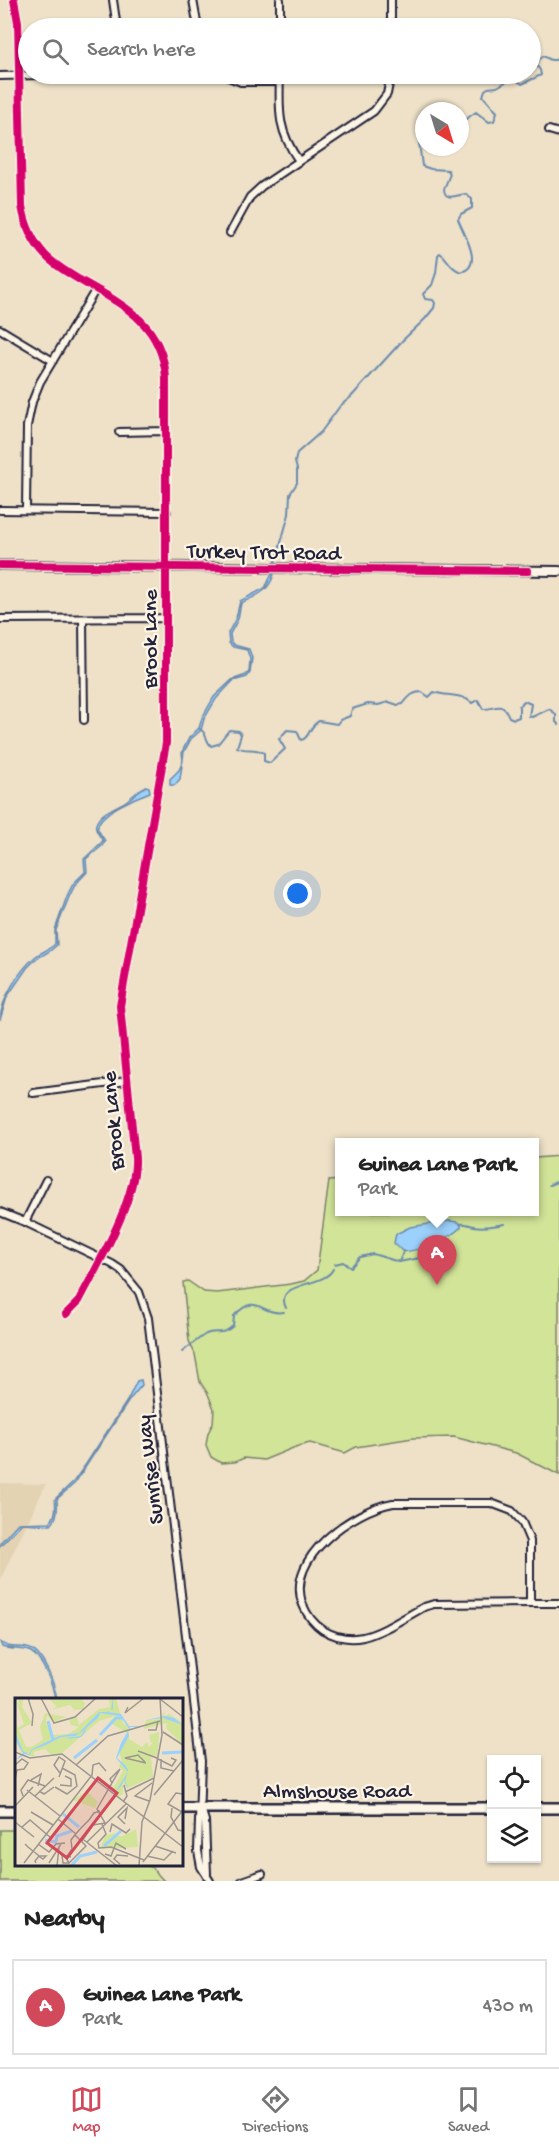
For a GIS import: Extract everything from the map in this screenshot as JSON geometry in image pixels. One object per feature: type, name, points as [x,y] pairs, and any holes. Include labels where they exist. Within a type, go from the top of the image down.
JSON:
[{"type":"main road","name":"Almshouse Road","points":[[183,1808],[487,1808]]},
{"type":"main road","points":[[541,1808],[559,1808]]},
{"type":"main road","points":[[0,1811],[15,1810]]},
{"type":"street","name":"Brook Lane","points":[[14,0],[18,22]]},
{"type":"street","points":[[113,0],[116,18]]},
{"type":"street","points":[[193,0],[196,18]]},
{"type":"street","points":[[280,0],[280,18]]},
{"type":"street","points":[[391,0],[391,18]]},
{"type":"street","points":[[0,76],[18,75]]},
{"type":"street","name":"Brook Lane","points":[[19,84],[22,206],[27,225],[38,247],[51,260],[134,313],[144,322],[160,349],[165,370],[167,512],[165,751],[120,1006],[135,1176],[129,1197],[79,1301],[66,1314]]},
{"type":"street","points":[[279,84],[282,130],[285,141],[299,161]]},
{"type":"street","points":[[230,233],[256,191],[374,111],[387,93],[389,84]]},
{"type":"street","points":[[549,130],[559,133]]},
{"type":"street","points":[[26,510],[28,416],[34,395],[96,289]]},
{"type":"street","points":[[0,329],[53,361]]},
{"type":"street","points":[[119,432],[166,431]]},
{"type":"street","points":[[0,510],[167,512]]},
{"type":"street","name":"Turkey Trot Road","points":[[0,565],[559,571]]},
{"type":"street","points":[[0,619],[166,618]]},
{"type":"street","points":[[83,619],[84,720]]},
{"type":"street","points":[[33,1093],[127,1081]]},
{"type":"street","points":[[25,1222],[46,1180]]},
{"type":"street","name":"Sunrise Way","points":[[0,1212],[121,1270],[135,1284],[148,1318],[201,1761],[201,1808],[205,1821],[208,1877]]},
{"type":"street","points":[[530,1603],[528,1534],[516,1515],[506,1508],[491,1503],[406,1503],[374,1508],[352,1519],[316,1550],[303,1570],[300,1587],[302,1602],[314,1622],[327,1632],[350,1638],[371,1635],[434,1604],[559,1603]]},
{"type":"street","points":[[242,1881],[262,1874]]},
{"type":"shaded area","points":[[0,1483],[46,1484],[0,1580]]},
{"type":"green space","points":[[559,1156],[559,1475],[516,1453],[454,1437],[413,1438],[356,1447],[345,1453],[310,1443],[264,1460],[244,1458],[235,1462],[221,1463],[211,1457],[206,1445],[213,1423],[214,1409],[200,1382],[195,1354],[189,1341],[183,1282],[188,1281],[204,1292],[217,1293],[304,1281],[317,1270],[329,1181],[335,1180],[335,1216],[539,1216],[539,1158]]},
{"type":"green space","points":[[0,1830],[15,1830],[15,1866],[150,1866],[164,1881],[0,1881]]},
{"type":"water","points":[[274,574],[265,589],[241,603],[238,619],[230,634],[234,645],[249,649],[252,658],[250,673],[247,677],[233,681],[216,699],[204,719],[201,730],[191,739],[184,752],[183,760],[182,752],[189,738],[199,728],[214,697],[232,680],[249,672],[250,659],[247,650],[233,647],[229,643],[228,633],[236,618],[240,601],[265,588]]},
{"type":"water","points":[[182,762],[180,779],[175,785],[170,785],[170,779],[179,770]]},
{"type":"water","points":[[146,786],[149,787],[150,792],[119,806],[103,817],[99,823],[98,829],[105,841],[86,859],[87,872],[75,885],[56,930],[57,945],[27,968],[7,997],[0,1020],[7,995],[17,978],[35,957],[55,944],[55,930],[67,896],[73,884],[85,872],[84,859],[103,841],[96,828],[98,820]]},
{"type":"water","points":[[449,1221],[458,1222],[461,1227],[434,1244],[403,1252],[394,1243],[396,1234],[410,1227]]},
{"type":"water","points":[[141,1380],[142,1385],[130,1399],[75,1483],[57,1499],[57,1513],[51,1525],[22,1523],[0,1546],[0,1543],[18,1523],[50,1522],[52,1520],[55,1499],[74,1481],[127,1401],[137,1381]]},
{"type":"water","points":[[0,1642],[33,1650],[43,1662],[51,1678],[57,1698],[55,1698],[47,1673],[35,1655],[28,1651],[2,1647]]},
{"type":"waterway","points":[[541,58],[543,56],[556,60],[559,55]]},
{"type":"waterway","points":[[469,117],[476,112],[489,122],[494,121],[497,112],[483,96],[488,88],[502,84]]},
{"type":"waterway","points":[[275,564],[289,514],[290,494],[297,483],[295,462],[297,453],[321,432],[340,406],[434,308],[433,300],[425,299],[423,294],[432,285],[438,255],[440,253],[461,272],[468,269],[471,263],[470,249],[458,219],[461,214],[472,208],[472,199],[465,194],[449,197],[444,189],[450,174],[448,170],[422,166],[421,156]]},
{"type":"waterway","points":[[200,729],[211,746],[218,744],[229,730],[239,731],[241,735],[237,747],[261,751],[264,753],[264,761],[270,763],[285,749],[279,739],[287,730],[297,731],[301,740],[319,721],[337,724],[340,720],[350,716],[352,709],[368,704],[378,705],[389,702],[403,704],[411,695],[419,692],[429,697],[434,692],[459,696],[472,703],[478,700],[483,709],[501,707],[509,717],[514,719],[519,717],[519,706],[524,701],[531,704],[529,716],[532,717],[549,709],[556,714],[556,722],[559,725]]},
{"type":"waterway","points":[[549,1185],[559,1181]]},
{"type":"waterway","points":[[460,1224],[482,1227],[504,1224]]},
{"type":"waterway","points":[[399,1262],[404,1250]]},
{"type":"waterway","points":[[335,1264],[343,1262],[351,1267],[360,1257],[373,1254],[399,1262],[435,1255]]},
{"type":"waterway","points":[[286,1308],[284,1299],[287,1293],[328,1275],[333,1269]]},
{"type":"waterway","points":[[182,1352],[206,1334],[229,1329],[233,1326],[234,1316],[249,1305],[259,1306],[269,1311],[284,1312]]},
{"type":"cycle path","points":[[14,0],[18,22]]},
{"type":"cycle path","points":[[19,84],[22,206],[27,226],[36,244],[52,262],[136,316],[156,342],[163,358],[166,377],[166,743],[120,1006],[135,1158],[134,1174],[123,1212],[106,1250],[79,1301],[66,1314]]},
{"type":"cycle path","points":[[0,565],[528,571]]},
{"type":"place","name":"Guinea Lane Park","points":[[437,1285]]}]
